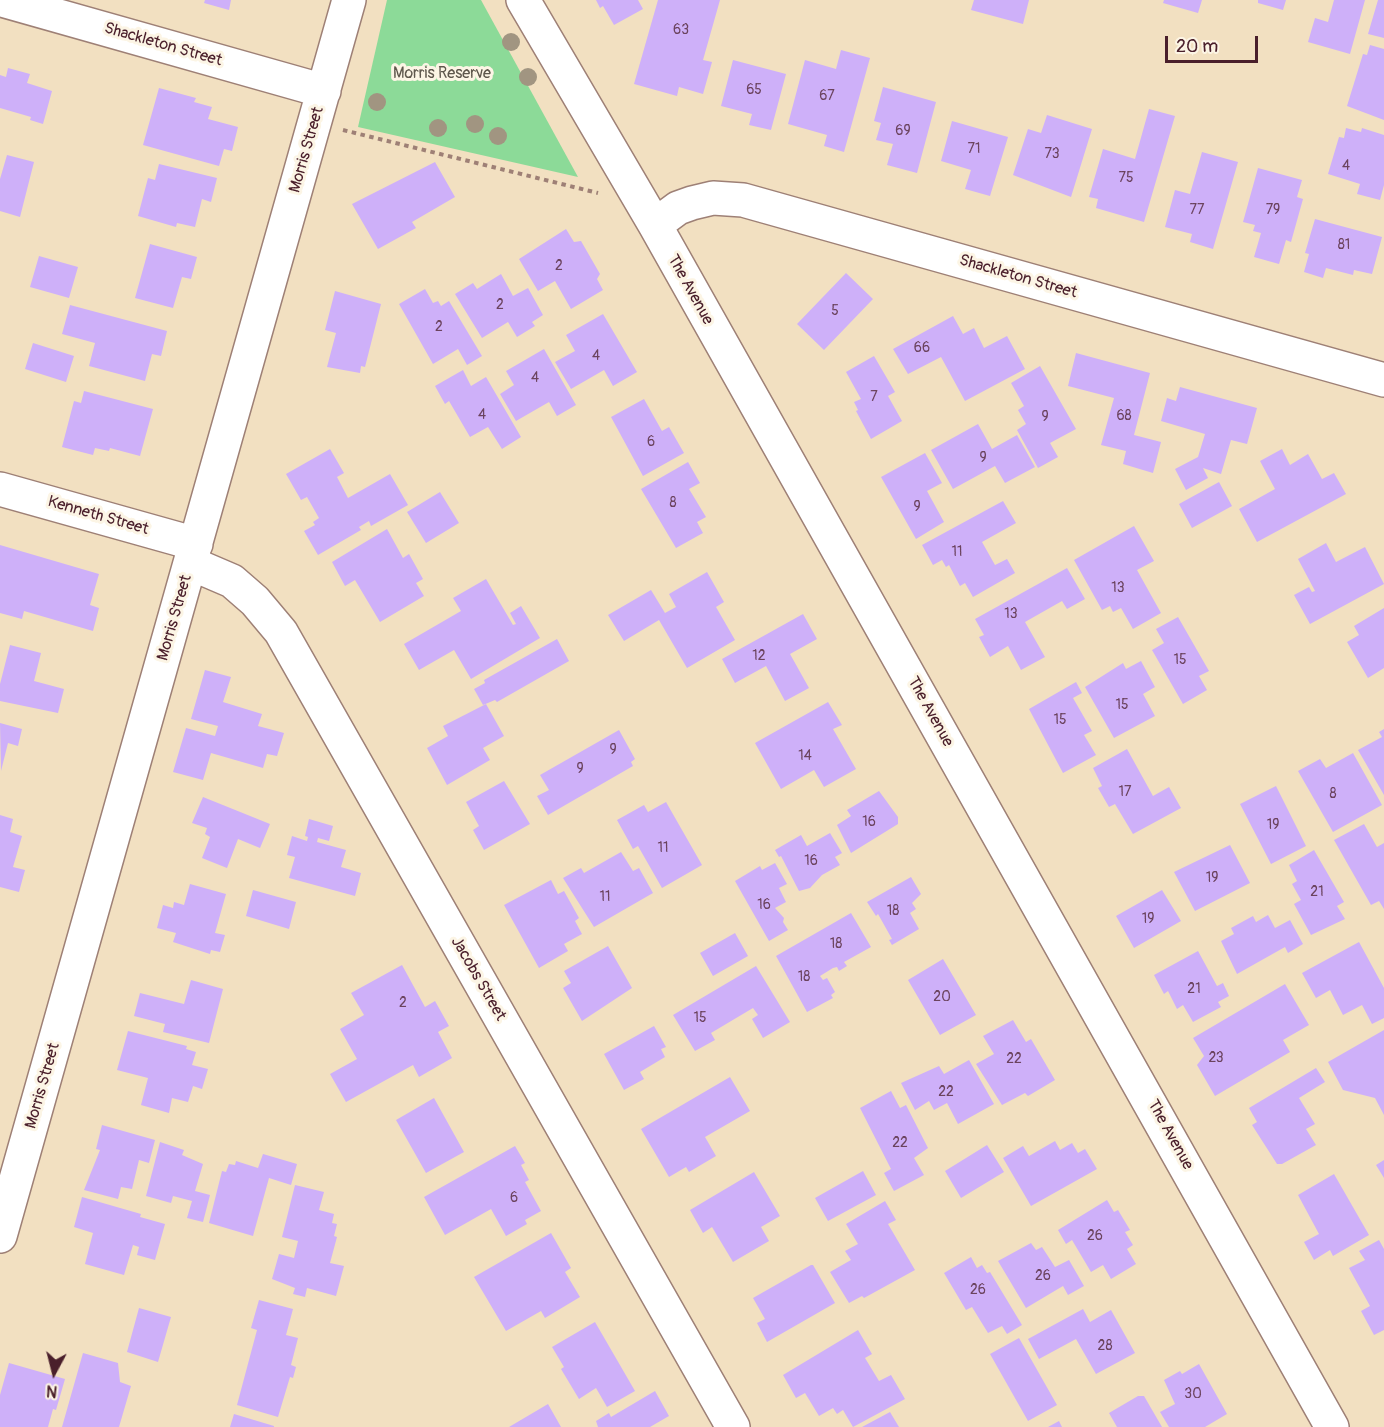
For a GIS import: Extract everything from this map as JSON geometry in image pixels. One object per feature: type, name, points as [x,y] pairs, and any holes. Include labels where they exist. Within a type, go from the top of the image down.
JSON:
[{"type":"street","name":"Shackleton Street","points":[[2,0],[324,91]]},
{"type":"street","name":"Morris Street","points":[[0,1236],[350,0]]},
{"type":"street","name":"The Avenue","points":[[524,0],[655,225],[1332,1427]]},
{"type":"street","name":"Shackleton Street","points":[[655,225],[678,208],[692,203],[713,198],[743,200],[1384,380]]},
{"type":"street","name":"Kenneth Street","points":[[0,489],[193,553]]},
{"type":"street","name":"Jacobs Street","points":[[193,553],[232,581],[255,602],[281,632],[733,1427]]},
{"type":"path","points":[[343,129],[605,195]]},
{"type":"green space","name":"Morris Reserve","points":[[387,0],[481,0],[578,177],[358,127]]},
{"type":"building","points":[[205,0],[231,0],[229,10],[204,3]]},
{"type":"building","points":[[596,0],[638,0],[643,9],[614,25],[603,6],[600,8]]},
{"type":"building","points":[[658,0],[720,0],[703,60],[712,62],[703,94],[679,87],[677,96],[634,84]]},
{"type":"building","points":[[974,0],[1029,0],[1023,24],[971,10]]},
{"type":"building","points":[[1164,0],[1202,0],[1198,13],[1163,3]]},
{"type":"building","points":[[1258,0],[1286,0],[1283,10],[1258,3]]},
{"type":"building","points":[[1334,0],[1365,0],[1350,54],[1308,42],[1315,18],[1328,22]]},
{"type":"building","points":[[1378,0],[1384,0],[1384,38],[1368,34]]},
{"type":"building","points":[[1370,45],[1384,49],[1384,120],[1347,106],[1363,54],[1367,55]]},
{"type":"building","points":[[841,50],[870,58],[844,152],[824,146],[827,135],[788,124],[805,60],[836,69]]},
{"type":"building","points":[[733,60],[786,74],[771,130],[749,125],[752,114],[721,106]]},
{"type":"building","points":[[8,68],[30,74],[27,83],[52,91],[43,124],[30,120],[31,117],[0,108],[0,75],[6,77]]},
{"type":"building","points":[[883,87],[936,102],[917,173],[887,165],[893,144],[876,140],[881,123],[874,121]]},
{"type":"building","points":[[159,88],[196,98],[194,102],[212,107],[208,119],[238,127],[232,151],[224,149],[219,166],[143,145]]},
{"type":"building","points":[[1149,109],[1175,116],[1144,222],[1096,208],[1098,199],[1089,197],[1103,149],[1135,159]]},
{"type":"building","points":[[1047,115],[1092,129],[1071,197],[1013,175],[1028,129],[1041,133]]},
{"type":"building","points":[[952,121],[1008,137],[990,196],[965,189],[971,170],[941,161]]},
{"type":"building","points":[[1346,128],[1361,132],[1362,128],[1384,135],[1384,185],[1380,200],[1357,194],[1360,184],[1328,174],[1339,137],[1344,138]]},
{"type":"building","points":[[1202,152],[1238,162],[1213,249],[1190,242],[1192,234],[1165,227],[1175,190],[1190,194]]},
{"type":"building","points":[[7,155],[34,162],[20,217],[0,211],[0,179]]},
{"type":"building","points":[[435,162],[455,197],[412,222],[416,228],[378,249],[352,204]]},
{"type":"building","points":[[159,164],[217,178],[211,202],[202,199],[195,227],[177,223],[176,227],[138,216],[148,178],[155,180]]},
{"type":"building","points":[[1258,168],[1302,180],[1297,197],[1303,199],[1291,242],[1286,240],[1279,264],[1254,257],[1261,233],[1253,231],[1255,225],[1243,222]]},
{"type":"building","points":[[1315,219],[1382,237],[1372,274],[1354,270],[1353,275],[1326,268],[1323,278],[1304,272],[1309,254],[1305,253]]},
{"type":"building","points":[[566,229],[574,242],[581,241],[600,274],[597,279],[603,290],[571,309],[555,281],[538,291],[519,259]]},
{"type":"building","points":[[150,244],[197,257],[191,279],[182,277],[173,308],[135,298]]},
{"type":"building","points":[[39,256],[78,267],[69,298],[30,287]]},
{"type":"building","points":[[846,273],[873,299],[824,350],[797,324]]},
{"type":"building","points":[[501,274],[513,296],[528,288],[543,315],[532,322],[535,326],[517,337],[508,322],[482,338],[455,294],[473,283],[477,289]]},
{"type":"building","points":[[425,289],[433,303],[438,301],[441,306],[449,301],[482,356],[467,365],[458,349],[433,364],[399,304]]},
{"type":"building","points":[[335,291],[381,304],[365,367],[361,366],[360,373],[327,367],[336,333],[325,330]]},
{"type":"building","points":[[70,305],[167,331],[161,356],[152,354],[145,381],[89,366],[95,343],[62,334]]},
{"type":"building","points":[[603,314],[637,372],[613,386],[604,370],[571,389],[555,362],[575,351],[566,335]]},
{"type":"building","points":[[953,316],[963,334],[974,328],[984,348],[1007,336],[1025,369],[965,401],[941,357],[908,374],[893,349]]},
{"type":"building","points":[[33,343],[74,356],[66,382],[25,369]]},
{"type":"building","points":[[544,349],[576,405],[557,416],[549,402],[516,421],[500,394],[514,385],[506,371]]},
{"type":"building","points":[[1076,353],[1150,373],[1134,435],[1161,442],[1153,473],[1123,464],[1126,451],[1101,445],[1114,398],[1068,386]]},
{"type":"building","points":[[874,356],[895,392],[888,396],[902,421],[871,439],[856,411],[858,410],[854,402],[861,399],[846,372]]},
{"type":"building","points":[[1040,366],[1076,429],[1050,443],[1058,457],[1038,468],[1017,430],[1026,424],[1018,410],[1024,406],[1011,383]]},
{"type":"building","points":[[463,370],[471,386],[486,377],[521,437],[502,449],[488,427],[470,437],[449,401],[445,404],[435,386]]},
{"type":"building","points":[[1180,387],[1257,408],[1247,444],[1231,440],[1221,474],[1203,468],[1208,478],[1186,490],[1175,469],[1198,457],[1205,434],[1161,421],[1167,398],[1176,401]]},
{"type":"building","points":[[84,391],[153,409],[140,456],[110,448],[109,451],[95,448],[93,455],[62,447],[74,401],[81,403]]},
{"type":"building","points":[[644,399],[662,431],[669,427],[684,453],[643,476],[611,417]]},
{"type":"building","points":[[978,424],[992,449],[1017,435],[1035,467],[1005,483],[995,466],[953,489],[931,450]]},
{"type":"building","points":[[330,449],[344,473],[337,477],[348,498],[390,474],[408,505],[371,526],[369,521],[359,527],[361,530],[318,555],[304,531],[315,525],[313,522],[319,518],[307,497],[301,500],[286,474]]},
{"type":"building","points":[[1282,449],[1290,465],[1308,454],[1322,479],[1334,473],[1346,494],[1257,542],[1239,509],[1275,489],[1260,461]]},
{"type":"building","points":[[925,453],[942,483],[927,491],[944,522],[916,539],[881,477]]},
{"type":"building","points":[[688,462],[700,483],[689,489],[706,517],[697,522],[703,533],[676,548],[641,489]]},
{"type":"building","points":[[1219,482],[1232,506],[1192,528],[1179,504]]},
{"type":"building","points":[[440,492],[459,523],[426,543],[407,512]]},
{"type":"building","points":[[1003,501],[1016,523],[982,542],[995,565],[1007,559],[1015,573],[973,597],[965,583],[960,586],[949,565],[946,567],[942,560],[933,565],[922,545]]},
{"type":"building","points":[[1134,526],[1154,561],[1137,570],[1161,613],[1133,629],[1121,608],[1113,612],[1110,606],[1102,610],[1074,560]]},
{"type":"building","points":[[387,529],[403,558],[409,554],[423,579],[416,583],[424,596],[380,622],[355,580],[345,586],[332,562]]},
{"type":"building","points":[[1326,543],[1336,562],[1365,547],[1384,584],[1310,624],[1294,595],[1309,587],[1312,592],[1315,591],[1298,559]]},
{"type":"building","points":[[0,545],[99,574],[90,605],[99,608],[93,631],[24,611],[22,619],[0,613]]},
{"type":"building","points":[[1067,568],[1085,599],[1067,609],[1062,601],[1025,622],[1045,657],[1021,670],[1008,646],[990,657],[979,637],[984,635],[975,619]]},
{"type":"building","points":[[707,572],[724,602],[716,607],[735,640],[687,668],[659,620],[624,641],[608,615],[651,590],[665,613],[676,607],[669,594]]},
{"type":"building","points":[[486,579],[513,625],[516,624],[510,613],[521,606],[540,638],[471,679],[454,650],[419,670],[404,644],[461,611],[453,598]]},
{"type":"building","points":[[1384,608],[1384,668],[1368,678],[1347,642],[1359,635],[1354,626]]},
{"type":"building","points":[[803,614],[817,639],[790,654],[809,688],[785,701],[766,666],[735,683],[722,659]]},
{"type":"building","points":[[1178,617],[1209,671],[1199,676],[1207,690],[1183,704],[1152,650],[1164,643],[1156,629]]},
{"type":"building","points":[[557,639],[569,661],[497,702],[495,700],[483,705],[474,689],[485,683],[484,680]]},
{"type":"building","points":[[10,645],[41,653],[34,681],[64,689],[58,713],[0,701],[0,684]]},
{"type":"building","points":[[1141,661],[1155,687],[1143,694],[1155,716],[1114,738],[1085,687],[1123,663],[1126,669]]},
{"type":"building","points":[[205,670],[231,677],[223,702],[262,714],[258,726],[284,733],[277,756],[267,754],[263,768],[211,753],[203,780],[173,772],[186,728],[215,736],[218,726],[191,719]]},
{"type":"building","points":[[1076,682],[1082,693],[1073,698],[1092,731],[1084,735],[1096,755],[1063,773],[1029,709]]},
{"type":"building","points":[[828,702],[842,725],[833,729],[856,769],[824,787],[814,770],[781,789],[755,743]]},
{"type":"building","points":[[486,704],[504,736],[483,748],[490,760],[447,785],[427,748],[448,736],[443,726]]},
{"type":"building","points":[[0,723],[22,729],[18,746],[8,743],[1,771]]},
{"type":"building","points":[[1384,729],[1384,795],[1358,750],[1382,737],[1379,732]]},
{"type":"building","points":[[619,730],[635,759],[631,762],[633,766],[548,815],[537,796],[549,790],[540,775]]},
{"type":"building","points":[[1127,749],[1153,796],[1169,787],[1181,808],[1133,834],[1115,804],[1109,807],[1098,788],[1102,786],[1093,768]]},
{"type":"building","points":[[1353,753],[1382,805],[1333,832],[1298,771],[1320,759],[1326,768]]},
{"type":"building","points":[[504,781],[530,824],[484,850],[473,830],[479,826],[466,802]]},
{"type":"building","points":[[1276,786],[1306,846],[1271,864],[1240,804]]},
{"type":"building","points":[[879,791],[898,817],[898,824],[851,853],[837,825],[851,816],[847,810]]},
{"type":"building","points":[[203,797],[270,824],[260,848],[238,839],[227,868],[202,858],[210,837],[205,834],[207,828],[192,823]]},
{"type":"building","points":[[666,802],[702,865],[662,888],[638,846],[633,849],[617,820],[644,805],[648,812]]},
{"type":"building","points":[[0,815],[13,819],[10,832],[22,836],[13,867],[25,870],[19,892],[0,887]]},
{"type":"building","points":[[309,819],[333,826],[329,841],[318,838],[317,842],[346,850],[341,867],[361,873],[355,896],[289,878],[295,857],[287,855],[292,836],[307,841],[308,837],[305,836]]},
{"type":"building","points":[[1364,824],[1377,847],[1384,843],[1384,909],[1379,901],[1371,905],[1334,840]]},
{"type":"building","points":[[830,833],[842,853],[835,857],[840,865],[822,875],[810,888],[799,891],[781,856],[779,857],[775,850],[801,835],[807,846]]},
{"type":"building","points":[[1230,845],[1250,883],[1195,911],[1174,872]]},
{"type":"building","points":[[1314,850],[1344,902],[1337,906],[1345,919],[1311,935],[1294,904],[1301,900],[1292,884],[1297,881],[1289,865]]},
{"type":"building","points":[[621,852],[633,871],[639,868],[653,893],[594,927],[563,878],[581,868],[584,873]]},
{"type":"building","points":[[775,863],[787,884],[779,888],[786,902],[775,908],[784,918],[783,922],[788,930],[769,941],[735,881],[760,866],[762,870]]},
{"type":"building","points":[[911,877],[921,894],[912,903],[916,909],[910,913],[919,929],[892,945],[889,940],[892,939],[878,914],[876,916],[867,902]]},
{"type":"building","points":[[551,880],[558,894],[564,891],[579,918],[575,921],[582,934],[564,944],[568,951],[539,968],[504,905]]},
{"type":"building","points":[[190,884],[226,894],[215,933],[225,935],[220,952],[211,950],[210,954],[173,942],[176,933],[157,928],[163,905],[173,908],[174,902],[184,905]]},
{"type":"building","points":[[253,890],[296,902],[289,929],[246,916]]},
{"type":"building","points":[[1162,890],[1181,921],[1134,948],[1116,916]]},
{"type":"building","points":[[851,913],[871,947],[844,962],[847,966],[839,971],[837,967],[833,968],[820,976],[823,980],[827,978],[835,992],[831,995],[833,998],[807,1012],[776,956]]},
{"type":"building","points":[[1268,915],[1275,928],[1290,920],[1303,944],[1288,953],[1285,947],[1237,974],[1221,941],[1234,934],[1231,928],[1253,916],[1256,922]]},
{"type":"building","points":[[735,933],[748,956],[713,976],[700,953]]},
{"type":"building","points":[[1359,942],[1384,988],[1384,1018],[1372,1024],[1362,1005],[1343,1015],[1330,990],[1316,998],[1302,973]]},
{"type":"building","points":[[608,946],[632,988],[582,1021],[563,988],[571,983],[564,971]]},
{"type":"building","points":[[1198,951],[1217,986],[1223,983],[1229,996],[1218,1002],[1221,1007],[1193,1022],[1183,1005],[1177,1009],[1168,991],[1164,994],[1154,975]]},
{"type":"building","points":[[943,959],[976,1015],[940,1035],[908,980]]},
{"type":"building","points":[[402,965],[425,1007],[435,1001],[449,1026],[438,1032],[452,1058],[419,1077],[413,1065],[346,1102],[330,1074],[357,1059],[340,1029],[364,1015],[351,993]]},
{"type":"building","points":[[756,966],[790,1022],[763,1038],[752,1019],[758,1015],[753,1008],[711,1033],[715,1040],[695,1051],[673,1015]]},
{"type":"building","points":[[191,980],[223,989],[209,1043],[163,1032],[165,1024],[134,1016],[140,993],[184,1004]]},
{"type":"building","points":[[1285,984],[1309,1025],[1283,1040],[1290,1052],[1215,1096],[1197,1065],[1204,1056],[1193,1038]]},
{"type":"building","points":[[1013,1020],[1026,1042],[1031,1039],[1055,1080],[1028,1096],[1025,1093],[1002,1105],[976,1064],[994,1054],[983,1036]]},
{"type":"building","points":[[654,1026],[666,1047],[661,1049],[665,1057],[640,1072],[644,1079],[624,1090],[604,1054]]},
{"type":"building","points":[[1384,1030],[1384,1115],[1375,1098],[1343,1090],[1328,1062]]},
{"type":"building","points":[[128,1031],[187,1046],[186,1049],[196,1052],[192,1065],[208,1069],[202,1089],[193,1086],[188,1102],[172,1098],[169,1113],[141,1105],[148,1078],[117,1070]]},
{"type":"building","points":[[969,1060],[994,1104],[958,1124],[947,1103],[934,1110],[929,1101],[915,1110],[901,1083],[939,1066],[944,1074]]},
{"type":"building","points":[[1316,1068],[1325,1082],[1299,1098],[1315,1124],[1306,1129],[1316,1145],[1282,1164],[1277,1164],[1252,1125],[1257,1122],[1249,1108]]},
{"type":"building","points":[[730,1077],[750,1111],[705,1137],[716,1156],[689,1172],[686,1167],[669,1177],[641,1129]]},
{"type":"building","points":[[891,1091],[900,1108],[906,1105],[928,1148],[914,1158],[924,1175],[894,1191],[884,1173],[891,1169],[860,1108]]},
{"type":"building","points":[[434,1098],[464,1152],[426,1173],[396,1120]]},
{"type":"building","points":[[102,1125],[155,1140],[149,1163],[139,1160],[132,1189],[121,1187],[118,1199],[84,1190],[100,1150],[96,1149]]},
{"type":"building","points":[[1055,1141],[1060,1150],[1072,1143],[1078,1153],[1085,1149],[1097,1169],[1031,1206],[1003,1158],[1023,1146],[1029,1156]]},
{"type":"building","points":[[160,1142],[184,1150],[182,1155],[203,1164],[195,1191],[210,1195],[203,1222],[187,1218],[192,1201],[173,1196],[171,1203],[146,1196]]},
{"type":"building","points":[[987,1145],[1004,1172],[961,1198],[945,1171]]},
{"type":"building","points":[[515,1146],[525,1163],[521,1165],[529,1180],[525,1182],[541,1211],[525,1220],[527,1224],[506,1236],[491,1209],[445,1235],[424,1197]]},
{"type":"building","points":[[263,1154],[297,1164],[291,1185],[269,1178],[253,1236],[209,1223],[222,1171],[226,1172],[229,1164],[235,1165],[236,1161],[258,1168]]},
{"type":"building","points":[[1384,1160],[1384,1178],[1376,1165]]},
{"type":"building","points":[[863,1171],[876,1195],[828,1221],[815,1198]]},
{"type":"building","points":[[754,1172],[780,1216],[761,1227],[769,1241],[733,1262],[712,1227],[703,1233],[690,1210]]},
{"type":"building","points":[[1334,1174],[1369,1235],[1333,1256],[1330,1250],[1314,1260],[1304,1242],[1319,1234],[1298,1195]]},
{"type":"building","points":[[295,1185],[324,1192],[319,1210],[334,1214],[332,1223],[337,1224],[334,1236],[337,1237],[330,1263],[344,1266],[336,1296],[307,1288],[305,1297],[293,1294],[295,1288],[272,1279],[279,1254],[294,1258],[298,1241],[282,1237]]},
{"type":"building","points":[[82,1197],[141,1214],[140,1217],[165,1224],[155,1260],[137,1255],[139,1247],[133,1245],[124,1275],[85,1264],[93,1233],[74,1227]]},
{"type":"building","points":[[1107,1200],[1114,1212],[1118,1210],[1130,1230],[1125,1232],[1133,1245],[1127,1249],[1136,1264],[1111,1279],[1103,1265],[1091,1272],[1072,1240],[1066,1244],[1058,1230]]},
{"type":"building","points":[[885,1201],[896,1220],[888,1224],[915,1270],[864,1298],[862,1296],[849,1303],[830,1272],[851,1260],[845,1251],[858,1244],[846,1224]]},
{"type":"building","points":[[551,1233],[571,1268],[565,1272],[580,1297],[545,1318],[541,1311],[506,1331],[474,1277]]},
{"type":"building","points":[[1379,1240],[1384,1249],[1384,1330],[1374,1335],[1361,1311],[1370,1306],[1349,1268],[1365,1260],[1359,1251]]},
{"type":"building","points":[[1031,1243],[1036,1250],[1042,1247],[1055,1267],[1069,1260],[1084,1286],[1068,1295],[1063,1286],[1026,1308],[998,1261]]},
{"type":"building","points":[[971,1257],[977,1268],[982,1265],[987,1273],[990,1272],[1022,1325],[1007,1334],[1002,1326],[988,1333],[972,1307],[966,1310],[944,1273]]},
{"type":"building","points":[[811,1265],[835,1303],[767,1342],[757,1323],[765,1319],[753,1298]]},
{"type":"building","points":[[259,1300],[293,1309],[286,1335],[298,1338],[291,1365],[296,1367],[293,1378],[290,1377],[278,1417],[237,1405],[257,1330],[251,1328]]},
{"type":"building","points":[[139,1308],[171,1317],[158,1362],[127,1352]]},
{"type":"building","points":[[1083,1309],[1090,1322],[1111,1310],[1135,1353],[1096,1374],[1076,1339],[1039,1359],[1028,1339]]},
{"type":"building","points":[[595,1322],[635,1391],[607,1407],[596,1388],[579,1399],[561,1369],[564,1367],[552,1347]]},
{"type":"building","points":[[858,1330],[872,1354],[865,1358],[879,1381],[891,1375],[905,1399],[853,1427],[843,1410],[837,1414],[833,1408],[819,1416],[805,1393],[796,1398],[783,1375]]},
{"type":"building","points":[[1019,1338],[1057,1405],[1028,1421],[990,1354]]},
{"type":"building","points":[[83,1353],[118,1363],[120,1382],[131,1386],[119,1427],[62,1427]]},
{"type":"building","points":[[9,1363],[65,1379],[56,1410],[53,1409],[48,1427],[0,1427],[0,1395]]},
{"type":"building","points":[[1199,1364],[1227,1414],[1205,1427],[1169,1427],[1160,1412],[1175,1404],[1164,1380],[1180,1371],[1182,1374]]},
{"type":"building","points":[[655,1391],[669,1416],[650,1427],[598,1427],[596,1421],[609,1413],[611,1417]]},
{"type":"building","points":[[1138,1396],[1144,1396],[1162,1427],[1117,1427],[1109,1413]]},
{"type":"building","points":[[548,1404],[561,1427],[509,1427]]},
{"type":"building","points":[[890,1412],[899,1427],[862,1427]]},
{"type":"building","points":[[234,1414],[274,1426],[274,1427],[230,1427]]},
{"type":"building","points":[[1059,1421],[1062,1427],[1048,1427]]}]
